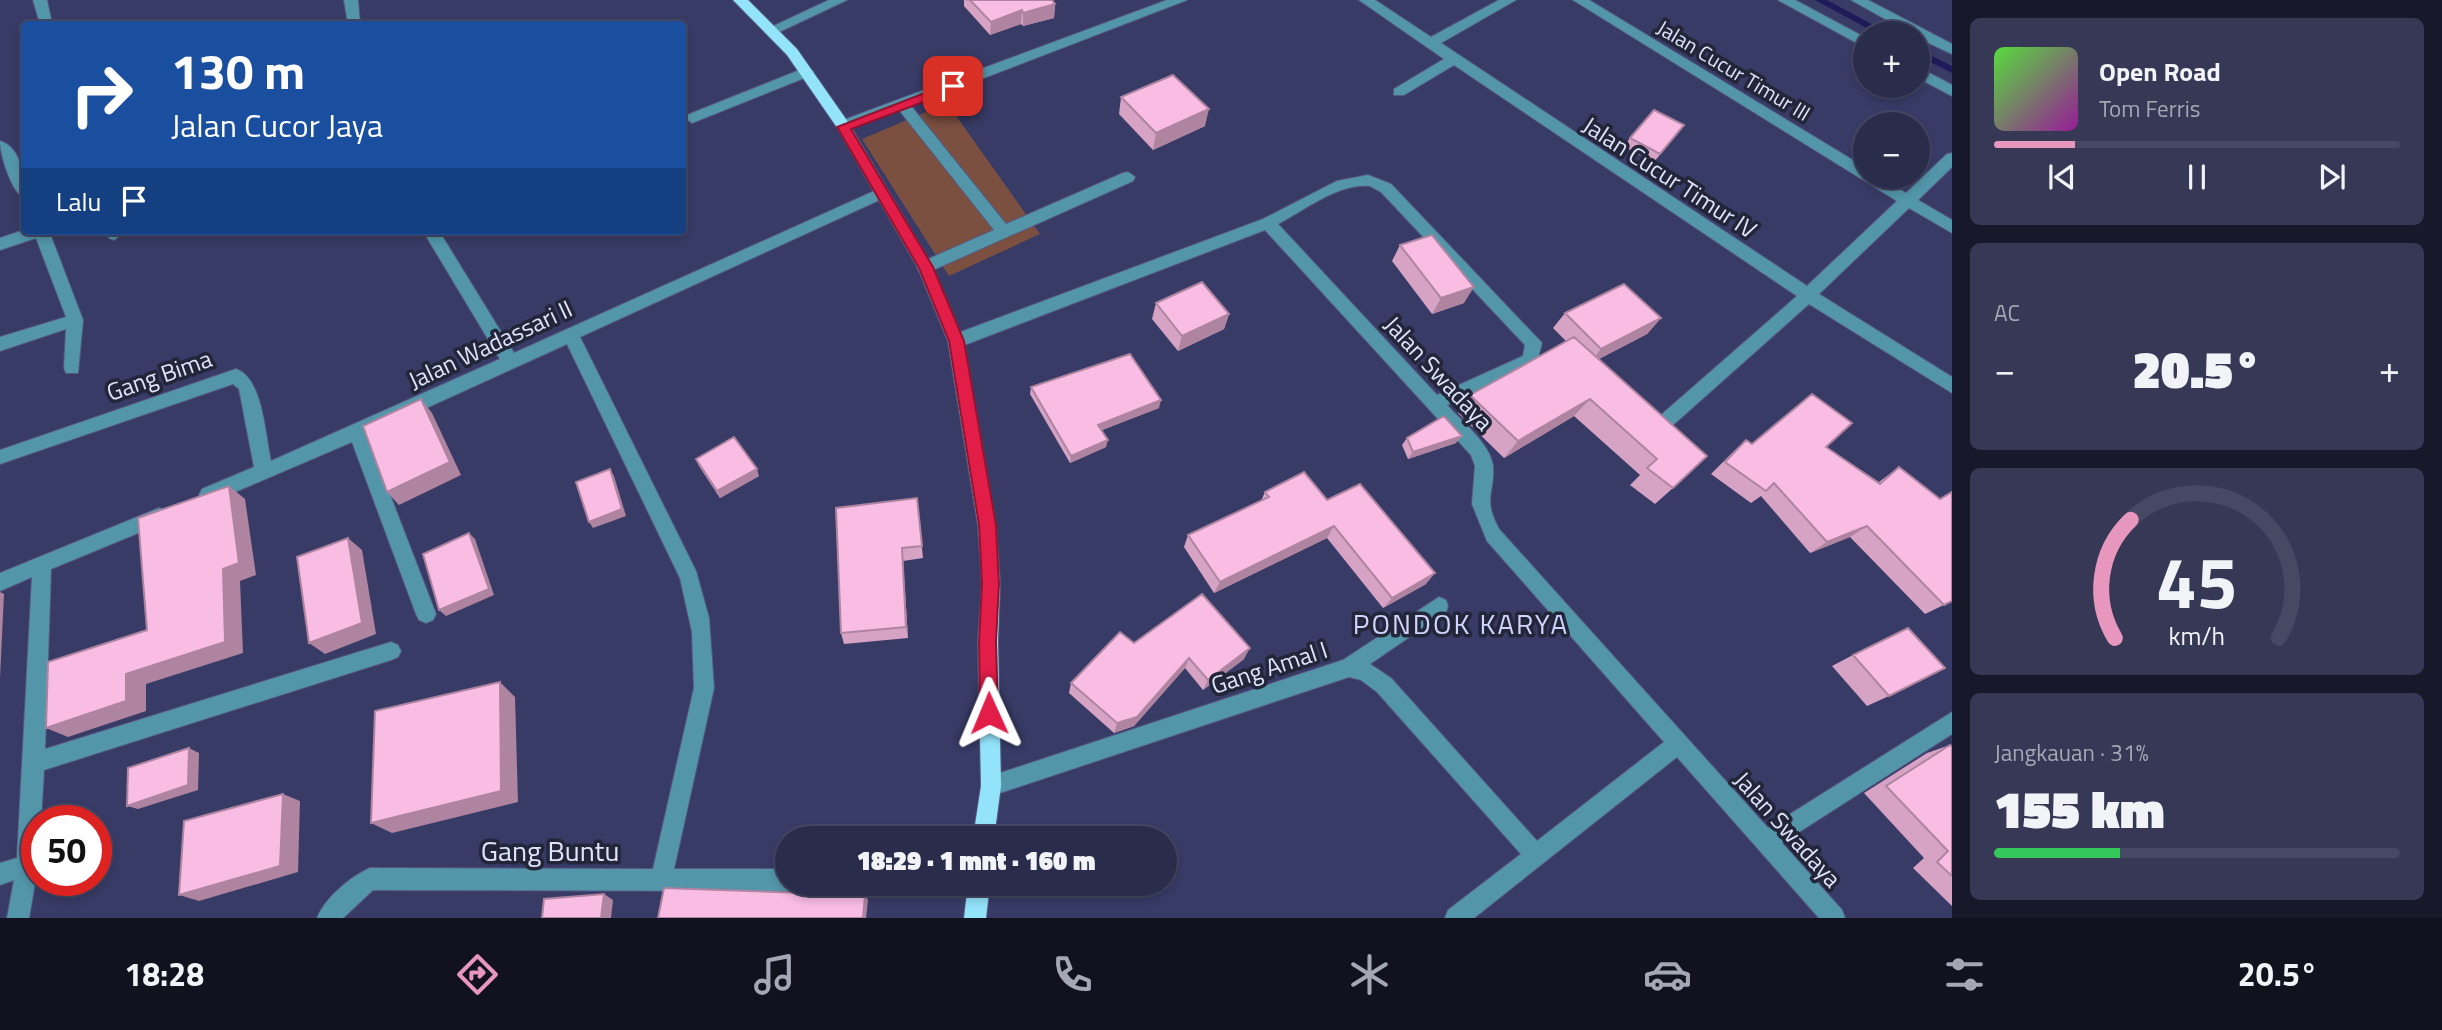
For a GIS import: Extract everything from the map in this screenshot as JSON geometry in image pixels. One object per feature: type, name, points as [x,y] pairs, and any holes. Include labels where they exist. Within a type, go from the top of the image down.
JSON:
[{"type":"main road","points":[[740,0],[772,30],[807,72],[843,127],[925,267],[957,341],[987,525],[991,584],[988,641],[990,786],[985,826]]},
{"type":"main road","points":[[975,918],[978,896]]},
{"type":"street","points":[[40,0],[45,21]]},
{"type":"street","points":[[351,0],[354,21]]},
{"type":"street","points":[[772,30],[840,0]]},
{"type":"street","points":[[843,127],[1180,0]]},
{"type":"street","name":"Jalan Cucur Timur IV","points":[[1366,0],[1452,60],[1808,295],[1952,386]]},
{"type":"street","points":[[1429,44],[1509,0]]},
{"type":"street","name":"Jalan Cucur Timur III","points":[[1580,0],[1853,167]]},
{"type":"street","points":[[1785,0],[1853,37]]},
{"type":"street","points":[[1858,0],[1952,50]]},
{"type":"street","points":[[1399,92],[1452,60]]},
{"type":"street","points":[[692,118],[807,72]]},
{"type":"street","points":[[1930,79],[1952,91]]},
{"type":"street","points":[[903,106],[1003,232]]},
{"type":"street","points":[[0,146],[6,149],[21,185]]},
{"type":"street","points":[[1667,420],[1808,295],[1952,158]]},
{"type":"street","points":[[925,267],[1128,177]]},
{"type":"street","points":[[957,341],[1268,223],[1345,185],[1364,180],[1376,182],[1386,188],[1534,343],[1530,360],[1433,404]]},
{"type":"street","name":"Jalan Cucur Timur III","points":[[1888,189],[1952,227]]},
{"type":"street","name":"Jalan Wadassari II","points":[[0,582],[357,432],[881,193]]},
{"type":"street","name":"Jalan Swadaya","points":[[1268,223],[1482,456],[1486,468],[1480,492],[1481,509],[1493,535],[1835,918]]},
{"type":"street","points":[[0,244],[28,235]]},
{"type":"street","points":[[42,235],[75,320],[72,368]]},
{"type":"street","points":[[432,235],[510,361]]},
{"type":"street","points":[[0,344],[75,320]]},
{"type":"street","points":[[570,333],[689,578],[700,609],[705,659],[704,688],[661,879]]},
{"type":"street","name":"Gang Bima","points":[[0,457],[236,376],[247,386],[264,472]]},
{"type":"street","points":[[357,432],[426,614]]},
{"type":"street","points":[[31,805],[42,565]]},
{"type":"street","points":[[1349,668],[1439,606]]},
{"type":"street","points":[[34,763],[391,651]]},
{"type":"street","name":"Gang Amal I","points":[[990,786],[1349,668],[1369,673],[1384,685],[1536,855]]},
{"type":"street","points":[[1766,841],[1952,722]]},
{"type":"street","points":[[1456,918],[1679,743]]},
{"type":"street","points":[[0,874],[21,867]]},
{"type":"street","name":"Gang Buntu","points":[[328,918],[352,892],[370,880],[775,880]]},
{"type":"street","points":[[18,918],[22,896]]},
{"type":"shaded area","points":[[947,103],[1040,234],[949,276],[862,139]]},
{"type":"building","points":[[970,0],[1052,0],[1055,4],[1023,13],[1022,10],[991,22]]},
{"type":"building","points":[[1173,75],[1209,109],[1156,133],[1121,97]]},
{"type":"building","points":[[1654,110],[1684,125],[1660,154],[1630,138]]},
{"type":"building","points":[[1432,235],[1474,287],[1441,298],[1400,245]]},
{"type":"building","points":[[1202,282],[1229,314],[1182,336],[1156,303]]},
{"type":"building","points":[[1624,284],[1661,318],[1601,349],[1565,313]]},
{"type":"building","points":[[1574,337],[1707,456],[1673,488],[1647,468],[1657,459],[1590,399],[1518,441],[1470,395]]},
{"type":"building","points":[[1130,354],[1161,400],[1098,425],[1108,440],[1071,456],[1031,387]]},
{"type":"building","points":[[1812,394],[1852,423],[1826,447],[1880,484],[1899,467],[1940,499],[1952,492],[1952,601],[1944,605],[1867,526],[1827,542],[1774,483],[1766,491],[1725,462],[1746,440],[1752,444]]},
{"type":"building","points":[[421,399],[450,462],[387,492],[363,426]]},
{"type":"building","points":[[1444,416],[1462,436],[1413,452],[1407,438]]},
{"type":"building","points":[[734,437],[757,469],[717,491],[696,459]]},
{"type":"building","points":[[610,469],[622,509],[589,522],[576,482]]},
{"type":"building","points":[[1304,472],[1327,500],[1360,484],[1435,573],[1392,598],[1334,526],[1220,582],[1188,535],[1269,497],[1265,492]]},
{"type":"building","points":[[229,486],[239,563],[223,569],[225,642],[126,674],[126,701],[46,728],[48,662],[147,630],[138,518]]},
{"type":"building","points":[[917,498],[922,546],[902,548],[906,627],[841,633],[836,508]]},
{"type":"building","points":[[469,533],[489,589],[439,610],[423,554]]},
{"type":"building","points":[[348,538],[362,623],[309,643],[297,557]]},
{"type":"building","points":[[1202,594],[1250,648],[1208,680],[1189,658],[1137,717],[1117,723],[1071,683],[1120,632],[1134,643]]},
{"type":"building","points":[[1908,628],[1945,668],[1889,696],[1853,655]]},
{"type":"building","points":[[500,682],[501,791],[371,823],[375,711]]},
{"type":"building","points":[[1950,745],[1952,876],[1937,862],[1948,851],[1886,786]]},
{"type":"building","points":[[189,748],[188,785],[127,806],[128,768]]},
{"type":"building","points":[[283,794],[280,866],[179,895],[184,821]]},
{"type":"building","points":[[664,888],[775,892],[775,896],[865,896],[863,918],[658,918]]},
{"type":"building","points":[[604,894],[601,918],[542,918],[544,899]]},
{"type":"waterway","points":[[1820,0],[1860,21]]},
{"type":"waterway","points":[[1930,58],[1952,70]]},
{"type":"district","name":"PONDOK KARYA","points":[[1461,623]]},
{"type":"route","points":[[953,86],[843,127],[925,267],[940,296],[957,341],[987,525],[991,584],[988,641],[989,713]]}]
